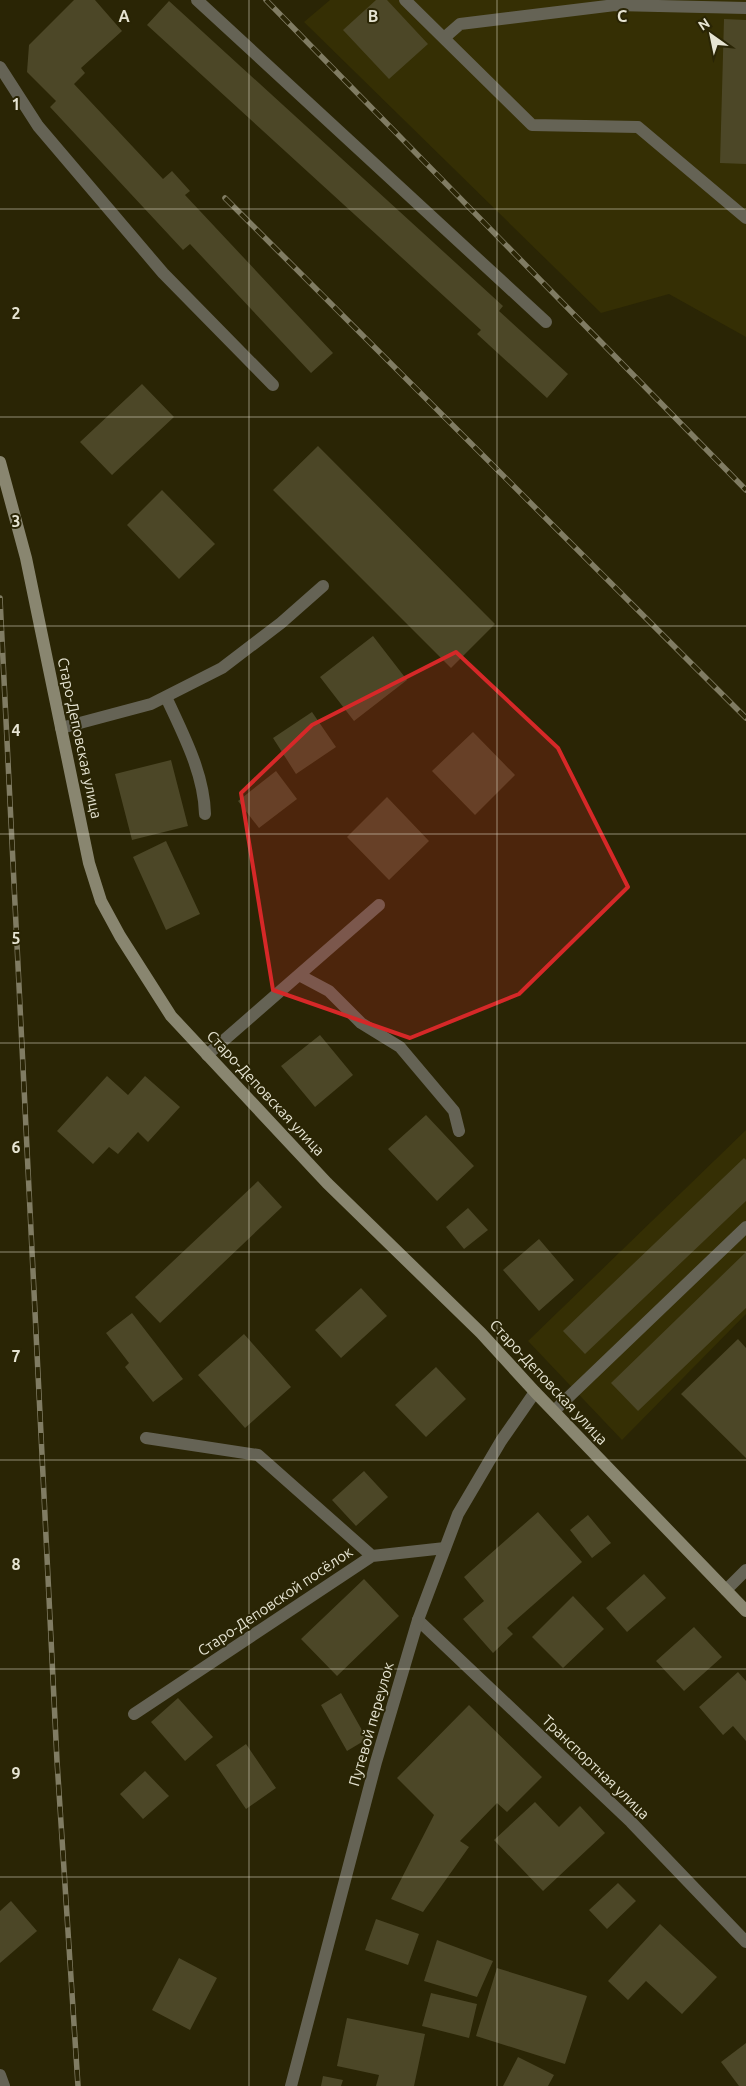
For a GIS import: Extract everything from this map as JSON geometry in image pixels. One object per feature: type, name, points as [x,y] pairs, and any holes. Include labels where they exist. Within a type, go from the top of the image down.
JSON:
[{"type":"main road","name":"Старо-Деповская улица","points":[[0,466],[26,558],[88,863],[100,901],[171,1016],[327,1182],[481,1333],[535,1392],[746,1611]]},
{"type":"street","points":[[197,0],[546,322]]},
{"type":"street","points":[[406,0],[532,125],[638,127],[746,218]]},
{"type":"street","points":[[444,38],[460,24],[615,5],[746,8]]},
{"type":"street","points":[[0,67],[38,126],[150,258],[273,385]]},
{"type":"street","points":[[61,728],[151,704],[222,668],[280,623],[323,586]]},
{"type":"street","points":[[166,697],[183,733],[205,793],[206,814]]},
{"type":"street","points":[[207,1054],[379,905]]},
{"type":"street","points":[[299,975],[329,992],[361,1022],[400,1047],[454,1111],[459,1131]]},
{"type":"street","points":[[554,1411],[746,1227]]},
{"type":"street","name":"Путевой переулок","points":[[291,2086],[376,1762],[418,1620],[463,1506],[500,1441],[535,1392]]},
{"type":"street","points":[[146,1438],[258,1455],[372,1556]]},
{"type":"street","name":"Старо-Деповской посёлок","points":[[134,1714],[372,1556],[445,1548]]},
{"type":"street","points":[[726,1590],[746,1570]]},
{"type":"street","name":"Транспортная улица","points":[[418,1620],[631,1822],[746,1942]]},
{"type":"street","points":[[0,2075],[4,2086]]},
{"type":"highlighted area","points":[[456,652],[558,748],[628,887],[519,994],[410,1038],[273,990],[241,793],[312,725]]},
{"type":"shaded area","points":[[330,0],[746,0],[746,337],[669,294],[601,313],[304,22]]},
{"type":"shaded area","points":[[746,1130],[746,1314],[622,1440],[528,1341]]},
{"type":"building","points":[[74,0],[95,0],[122,31],[81,68],[85,73],[74,84],[163,179],[172,171],[190,191],[185,195],[333,353],[311,373],[190,244],[183,250],[50,107],[56,101],[27,72],[29,45]]},
{"type":"building","points":[[376,0],[387,0],[428,44],[389,79],[343,30]]},
{"type":"building","points":[[169,1],[503,306],[499,311],[568,374],[547,398],[477,334],[481,330],[147,25]]},
{"type":"building","points":[[724,19],[746,20],[746,164],[720,163]]},
{"type":"building","points":[[142,384],[174,417],[112,475],[80,442]]},
{"type":"building","points":[[318,446],[495,624],[451,668],[273,490]]},
{"type":"building","points":[[162,490],[215,544],[179,579],[127,525]]},
{"type":"building","points":[[373,636],[407,680],[354,721],[320,677]]},
{"type":"building","points":[[312,712],[336,747],[296,774],[273,738]]},
{"type":"building","points":[[473,732],[515,775],[475,815],[432,771]]},
{"type":"building","points":[[171,760],[188,826],[132,840],[115,774]]},
{"type":"building","points":[[276,771],[297,799],[259,828],[238,801]]},
{"type":"building","points":[[387,797],[429,841],[389,880],[347,837]]},
{"type":"building","points":[[166,841],[200,914],[166,930],[133,857]]},
{"type":"building","points":[[320,1035],[353,1075],[315,1107],[281,1066]]},
{"type":"building","points":[[107,1076],[128,1095],[145,1076],[180,1107],[148,1142],[138,1132],[118,1154],[109,1147],[93,1164],[57,1131]]},
{"type":"building","points":[[426,1115],[474,1166],[437,1201],[388,1149]]},
{"type":"building","points":[[744,1158],[746,1160],[746,1201],[585,1354],[563,1331]]},
{"type":"building","points":[[258,1181],[282,1207],[160,1323],[135,1297]]},
{"type":"building","points":[[468,1208],[488,1230],[464,1249],[446,1227]]},
{"type":"building","points":[[539,1239],[574,1280],[539,1311],[503,1270]]},
{"type":"building","points":[[746,1252],[746,1308],[638,1411],[611,1383]]},
{"type":"building","points":[[361,1288],[387,1316],[341,1358],[315,1330]]},
{"type":"building","points":[[132,1313],[183,1379],[153,1402],[125,1367],[129,1363],[106,1333]]},
{"type":"building","points":[[244,1334],[291,1387],[245,1428],[198,1375]]},
{"type":"building","points":[[738,1339],[746,1348],[746,1458],[681,1394]]},
{"type":"building","points":[[436,1367],[466,1399],[426,1437],[395,1405]]},
{"type":"building","points":[[364,1471],[388,1497],[356,1526],[332,1500]]},
{"type":"building","points":[[538,1512],[582,1562],[507,1628],[513,1634],[493,1653],[463,1619],[484,1601],[464,1577]]},
{"type":"building","points":[[588,1515],[611,1543],[592,1558],[570,1530]]},
{"type":"building","points":[[644,1574],[666,1598],[627,1632],[606,1608]]},
{"type":"building","points":[[364,1579],[399,1616],[337,1676],[301,1639]]},
{"type":"building","points":[[573,1596],[604,1629],[563,1668],[532,1637]]},
{"type":"building","points":[[694,1627],[722,1657],[684,1691],[656,1661]]},
{"type":"building","points":[[738,1672],[746,1681],[746,1741],[733,1726],[723,1735],[699,1707]]},
{"type":"building","points":[[341,1693],[367,1739],[347,1751],[321,1705]]},
{"type":"building","points":[[178,1698],[213,1737],[185,1761],[151,1722]]},
{"type":"building","points":[[469,1705],[542,1777],[507,1812],[497,1803],[460,1841],[469,1847],[423,1912],[391,1899],[434,1815],[397,1778]]},
{"type":"building","points":[[246,1744],[276,1788],[246,1809],[216,1765]]},
{"type":"building","points":[[145,1771],[169,1796],[143,1819],[120,1794]]},
{"type":"building","points":[[535,1802],[559,1827],[580,1806],[605,1833],[543,1891],[494,1840]]},
{"type":"building","points":[[618,1883],[636,1901],[607,1929],[589,1910]]},
{"type":"building","points":[[11,1901],[37,1931],[0,1963],[0,1911]]},
{"type":"building","points":[[376,1919],[419,1934],[408,1965],[365,1950]]},
{"type":"building","points":[[660,1924],[717,1977],[682,2014],[646,1981],[628,2000],[608,1981]]},
{"type":"building","points":[[437,1940],[493,1961],[477,1997],[424,1981]]},
{"type":"building","points":[[179,1958],[217,1978],[190,2030],[152,2010]]},
{"type":"building","points":[[497,1968],[587,1996],[565,2064],[476,2036]]},
{"type":"building","points":[[431,1993],[477,2004],[469,2038],[422,2026]]},
{"type":"building","points":[[347,2018],[425,2034],[414,2086],[376,2086],[379,2075],[337,2066]]},
{"type":"building","points":[[746,2043],[746,2086],[739,2086],[721,2062]]},
{"type":"building","points":[[518,2057],[554,2075],[548,2086],[503,2086]]},
{"type":"building","points":[[323,2076],[343,2080],[341,2086],[321,2086]]},
{"type":"railway","points":[[266,0],[746,490]]},
{"type":"railway","points":[[225,198],[746,718]]},
{"type":"railway","points":[[0,598],[57,1761],[78,2086]]}]
